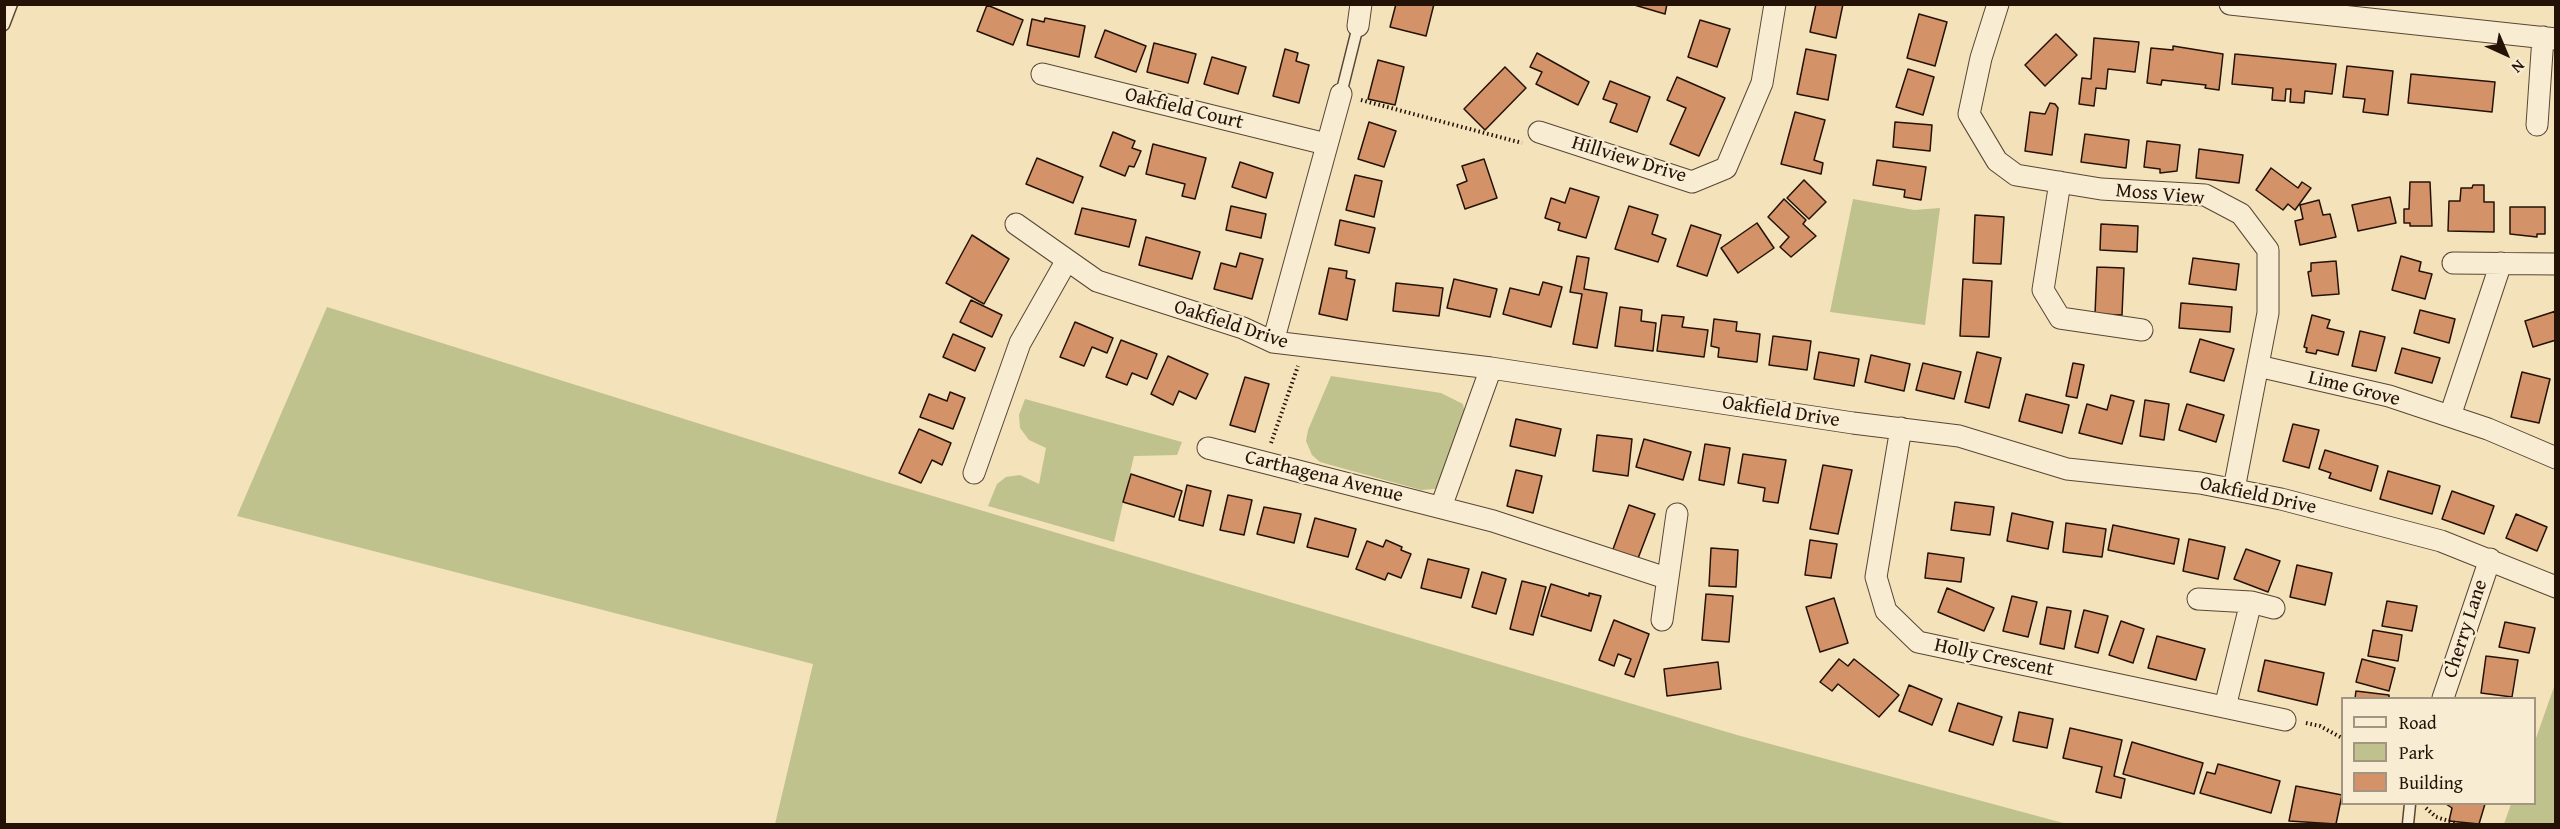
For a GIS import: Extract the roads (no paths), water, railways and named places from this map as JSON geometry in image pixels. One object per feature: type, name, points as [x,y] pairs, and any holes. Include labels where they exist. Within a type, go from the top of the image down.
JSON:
[{"type":"street","points":[[1358,27],[1361,4]]},
{"type":"street","name":"Hillview Drive","points":[[1539,132],[1692,182],[1726,168],[1762,83],[1775,4]]},
{"type":"street","name":"Moss View","points":[[1998,4],[1981,57],[1969,114],[1997,161],[2016,175],[2101,189],[2205,195],[2241,214],[2268,250],[2268,312],[2234,489]]},
{"type":"street","points":[[2230,4],[2549,38],[2537,125]]},
{"type":"street","name":"Oakfield Court","points":[[1042,74],[1326,144]]},
{"type":"street","points":[[1273,342],[1341,94]]},
{"type":"street","points":[[2060,182],[2043,290],[2060,318],[2142,330]]},
{"type":"street","name":"Oakfield Drive","points":[[1016,224],[1097,281],[1243,328],[1273,342],[1304,348],[1491,368],[1959,436],[2067,469],[2200,483],[2281,499],[2441,541],[2556,587]]},
{"type":"street","points":[[974,472],[1020,343],[1067,260]]},
{"type":"street","points":[[2450,416],[2501,262]]},
{"type":"street","points":[[2453,263],[2556,264]]},
{"type":"street","name":"Lime Grove","points":[[2258,366],[2389,396],[2488,429],[2556,458]]},
{"type":"street","points":[[1441,507],[1491,368]]},
{"type":"street","name":"Holly Crescent","points":[[1901,429],[1876,577],[1886,611],[1918,642],[2285,720]]},
{"type":"street","name":"Carthagena Avenue","points":[[1208,448],[1493,521],[1666,578]]},
{"type":"street","points":[[1662,620],[1666,578],[1677,514]]},
{"type":"street","name":"Cherry Lane","points":[[2444,697],[2490,559]]},
{"type":"street","points":[[2198,598],[2251,602],[2274,608]]},
{"type":"street","points":[[2225,707],[2251,602]]},
{"type":"lane","points":[[4,26],[12,4]]},
{"type":"lane","points":[[1341,94],[1358,27]]},
{"type":"lane","points":[[2408,825],[2410,805]]}]
